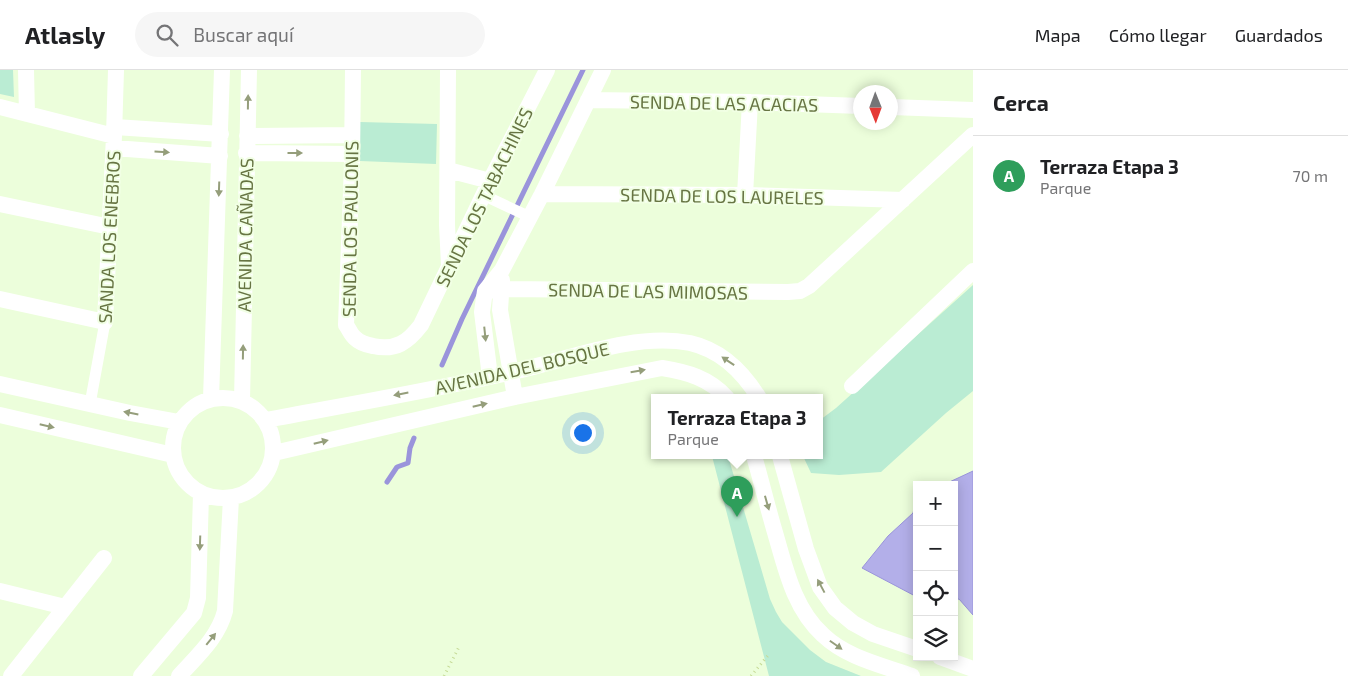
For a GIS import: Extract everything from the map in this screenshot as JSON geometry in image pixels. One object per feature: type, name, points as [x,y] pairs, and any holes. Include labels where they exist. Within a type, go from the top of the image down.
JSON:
[{"type":"street","points":[[26,70],[27,114]]},
{"type":"street","name":"SANDA LOS ENEBROS","points":[[90,404],[105,322],[116,70]]},
{"type":"street","name":"AVENIDA CAÑADAS","points":[[211,399],[222,70]]},
{"type":"street","name":"AVENIDA CAÑADAS","points":[[242,401],[249,70]]},
{"type":"street","name":"SENDA LOS PAULONIS","points":[[353,70],[346,324],[355,338],[366,345],[382,348],[397,346],[411,338],[421,325]]},
{"type":"street","points":[[448,70],[449,267]]},
{"type":"street","name":"SENDA LOS TABACHINES","points":[[421,325],[486,188],[547,70]]},
{"type":"street","points":[[490,377],[482,312],[603,70]]},
{"type":"street","name":"SENDA DE LAS ACACIAS","points":[[588,100],[750,102],[853,106]]},
{"type":"street","points":[[745,195],[750,102]]},
{"type":"street","points":[[0,107],[114,137],[220,156]]},
{"type":"street","points":[[898,107],[973,110]]},
{"type":"street","points":[[114,137],[221,134]]},
{"type":"street","points":[[247,136],[352,135]]},
{"type":"street","points":[[903,200],[973,135]]},
{"type":"street","points":[[246,153],[352,154]]},
{"type":"street","points":[[448,170],[486,188],[530,217]]},
{"type":"street","name":"SENDA DE LOS LAURELES","points":[[542,194],[745,195],[903,200]]},
{"type":"street","name":"SENDA DE LAS MIMOSAS","points":[[493,290],[800,291],[809,286],[903,200]]},
{"type":"street","points":[[0,204],[110,227]]},
{"type":"street","points":[[852,386],[973,271]]},
{"type":"street","points":[[493,290],[500,310],[515,397]]},
{"type":"street","points":[[0,299],[105,322]]},
{"type":"street","name":"AVENIDA DEL BOSQUE","points":[[266,420],[511,373],[635,342],[662,340],[692,344],[734,364],[756,394]]},
{"type":"street","name":"AVENIDA DEL BOSQUE","points":[[274,453],[515,397],[662,368],[684,371],[699,377],[722,394]]},
{"type":"street","points":[[0,384],[179,422]]},
{"type":"street","points":[[227,397],[242,401],[259,412],[266,420],[272,436],[274,453],[271,466],[256,487],[244,494],[232,498],[216,498],[201,494],[188,485],[178,471],[173,456],[173,438],[179,422],[193,407],[211,399],[227,397]]},
{"type":"street","points":[[0,415],[173,456]]},
{"type":"street","points":[[755,459],[782,558],[796,597],[806,616],[823,636],[844,650],[863,659],[912,676]]},
{"type":"street","points":[[781,459],[806,549],[820,587],[835,608],[853,623],[873,634],[913,648]]},
{"type":"street","points":[[141,676],[194,613],[198,598],[201,494]]},
{"type":"street","points":[[179,676],[215,635],[225,611],[232,498]]},
{"type":"street","points":[[11,676],[104,558]]},
{"type":"street","points":[[0,591],[65,607]]},
{"type":"street","points":[[952,661],[973,668]]},
{"type":"path","points":[[444,676],[460,645]]},
{"type":"path","points":[[751,676],[770,653]]},
{"type":"green space","points":[[0,70],[13,70],[14,97],[0,94]]},
{"type":"green space","points":[[360,122],[437,124],[436,164],[360,161]]},
{"type":"green space","points":[[973,285],[973,391],[881,472],[839,475],[811,473],[804,459],[823,459],[823,418]]},
{"type":"green space","points":[[713,459],[729,459],[770,599],[782,622],[810,650],[826,662],[861,676],[769,676]]},
{"type":"shaded area","points":[[973,471],[973,615],[958,599],[958,481],[952,481]]},
{"type":"shaded area","points":[[913,513],[913,595],[862,568],[888,536]]},
{"type":"waterway","points":[[442,365],[462,319],[583,70]]},
{"type":"waterway","points":[[387,482],[397,467],[408,463],[410,448],[414,438]]},
{"type":"place","name":"Terraza Etapa 3","points":[[737,517]]}]
